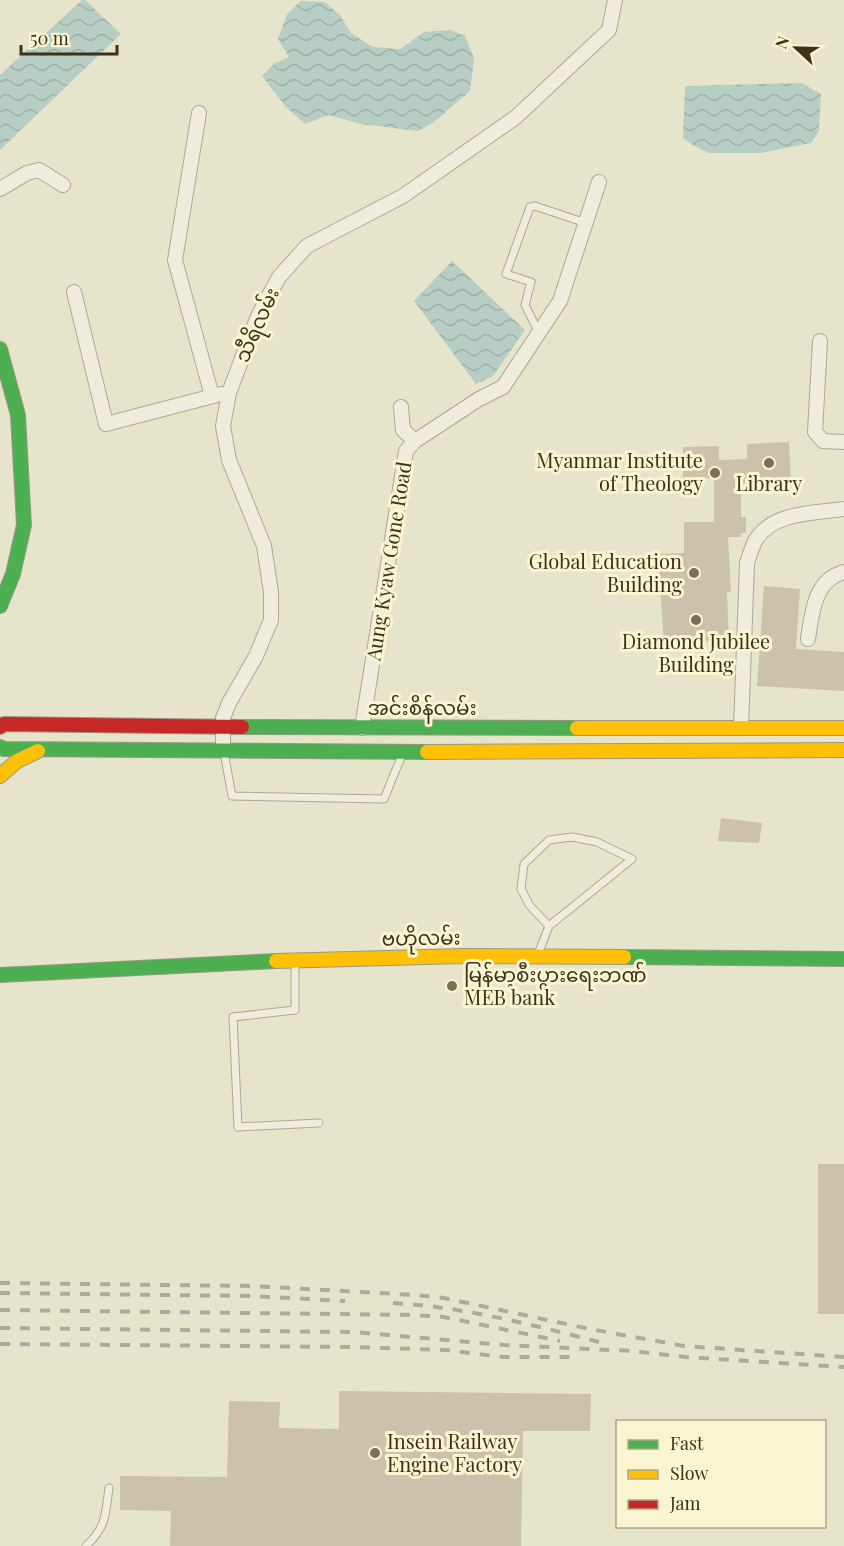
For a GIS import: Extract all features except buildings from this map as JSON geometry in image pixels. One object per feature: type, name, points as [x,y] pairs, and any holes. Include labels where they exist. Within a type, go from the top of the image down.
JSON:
[{"type":"main road","points":[[0,349],[18,415],[24,525],[13,574],[0,606]]},
{"type":"main road","name":"အင်းစိန်လမ်း","points":[[0,727],[4,724],[362,728],[844,728]]},
{"type":"main road","points":[[490,728],[491,751]]},
{"type":"main road","points":[[652,750],[653,728]]},
{"type":"main road","points":[[782,749],[783,728]]},
{"type":"main road","points":[[0,747],[4,749],[403,752],[844,750]]},
{"type":"main road","points":[[0,776],[29,754],[50,748]]},
{"type":"main road","name":"ဗဟိုလမ်း","points":[[0,975],[295,961],[464,956],[844,959]]},
{"type":"street","name":"သီရိလမ်း","points":[[223,750],[223,718],[256,656],[271,620],[271,592],[264,546],[229,460],[223,426],[229,393],[258,316],[279,278],[307,246],[403,196],[516,117],[609,30],[615,0]]},
{"type":"street","points":[[199,113],[175,260],[212,396]]},
{"type":"street","points":[[0,189],[27,173],[39,170],[63,185]]},
{"type":"street","name":"Aung Kyaw Gone Road","points":[[362,728],[406,451],[415,441],[479,399],[503,387],[560,301],[599,182]]},
{"type":"street","points":[[74,292],[106,424],[229,393]]},
{"type":"street","points":[[820,341],[815,432],[823,441],[844,442]]},
{"type":"street","points":[[401,407],[403,430],[415,441]]},
{"type":"street","points":[[741,728],[747,563],[756,540],[772,525],[792,516],[844,509]]},
{"type":"street","points":[[808,639],[813,606],[822,586],[834,574],[844,572]]},
{"type":"lane","points":[[539,334],[525,304],[531,282],[506,274],[530,207],[535,206],[586,223]]},
{"type":"lane","points":[[223,750],[232,796],[384,799],[403,752]]},
{"type":"lane","points":[[537,957],[549,926],[632,859],[597,842],[572,837],[549,840],[524,864],[521,889],[531,906],[549,926]]},
{"type":"lane","points":[[295,961],[295,1010],[234,1017],[238,1127],[319,1123]]},
{"type":"lane","points":[[86,1546],[98,1535],[103,1526],[109,1488]]},
{"type":"water","points":[[82,0],[85,0],[121,34],[0,150],[0,75]]},
{"type":"water","points":[[301,1],[325,2],[340,15],[351,33],[373,47],[400,49],[424,32],[450,30],[465,36],[474,58],[470,91],[434,122],[418,131],[361,124],[329,115],[305,124],[286,107],[262,76],[274,64],[289,57],[278,39],[287,14]]},
{"type":"water","points":[[802,83],[821,94],[819,131],[811,143],[761,153],[708,153],[683,138],[685,86]]},
{"type":"water","points":[[452,261],[525,330],[493,376],[476,384],[414,301]]},
{"type":"railway","points":[[0,1283],[252,1286],[415,1295],[444,1298],[684,1346],[844,1357]]},
{"type":"railway","points":[[0,1293],[252,1296],[345,1301]]},
{"type":"railway","points":[[393,1303],[474,1313],[607,1344]]},
{"type":"railway","points":[[0,1310],[414,1315],[444,1317],[560,1341]]},
{"type":"railway","points":[[0,1328],[353,1332],[504,1345],[633,1351],[685,1357],[844,1367]]},
{"type":"railway","points":[[0,1344],[353,1347],[445,1350],[503,1357],[577,1357]]},
{"type":"traffic: fast","points":[[0,349],[18,415],[24,525],[13,574],[0,606]]},
{"type":"traffic: fast","points":[[242,727],[577,728]]},
{"type":"traffic: fast","points":[[0,747],[4,749],[427,752]]},
{"type":"traffic: fast","points":[[624,957],[844,959]]},
{"type":"traffic: fast","points":[[0,975],[276,961]]},
{"type":"traffic: slow","points":[[577,728],[844,728]]},
{"type":"traffic: slow","points":[[427,752],[844,750]]},
{"type":"traffic: slow","points":[[0,776],[17,761],[38,751]]},
{"type":"traffic: slow","points":[[276,961],[464,956],[624,957]]},
{"type":"traffic: jam","points":[[0,727],[4,724],[242,727]]},
{"type":"place","name":"Library","points":[[769,463]]},
{"type":"place","name":"Myanmar Institute of Theology","points":[[715,473]]},
{"type":"place","name":"Global Education Building","points":[[694,573]]},
{"type":"place","name":"Diamond Jubilee Building","points":[[696,620]]},
{"type":"place","name":"မြန်မာ့စီးပွားရေးဘဏ် MEB bank","points":[[452,986]]},
{"type":"place","name":"Insein Railway Engine Factory","points":[[375,1453]]}]
